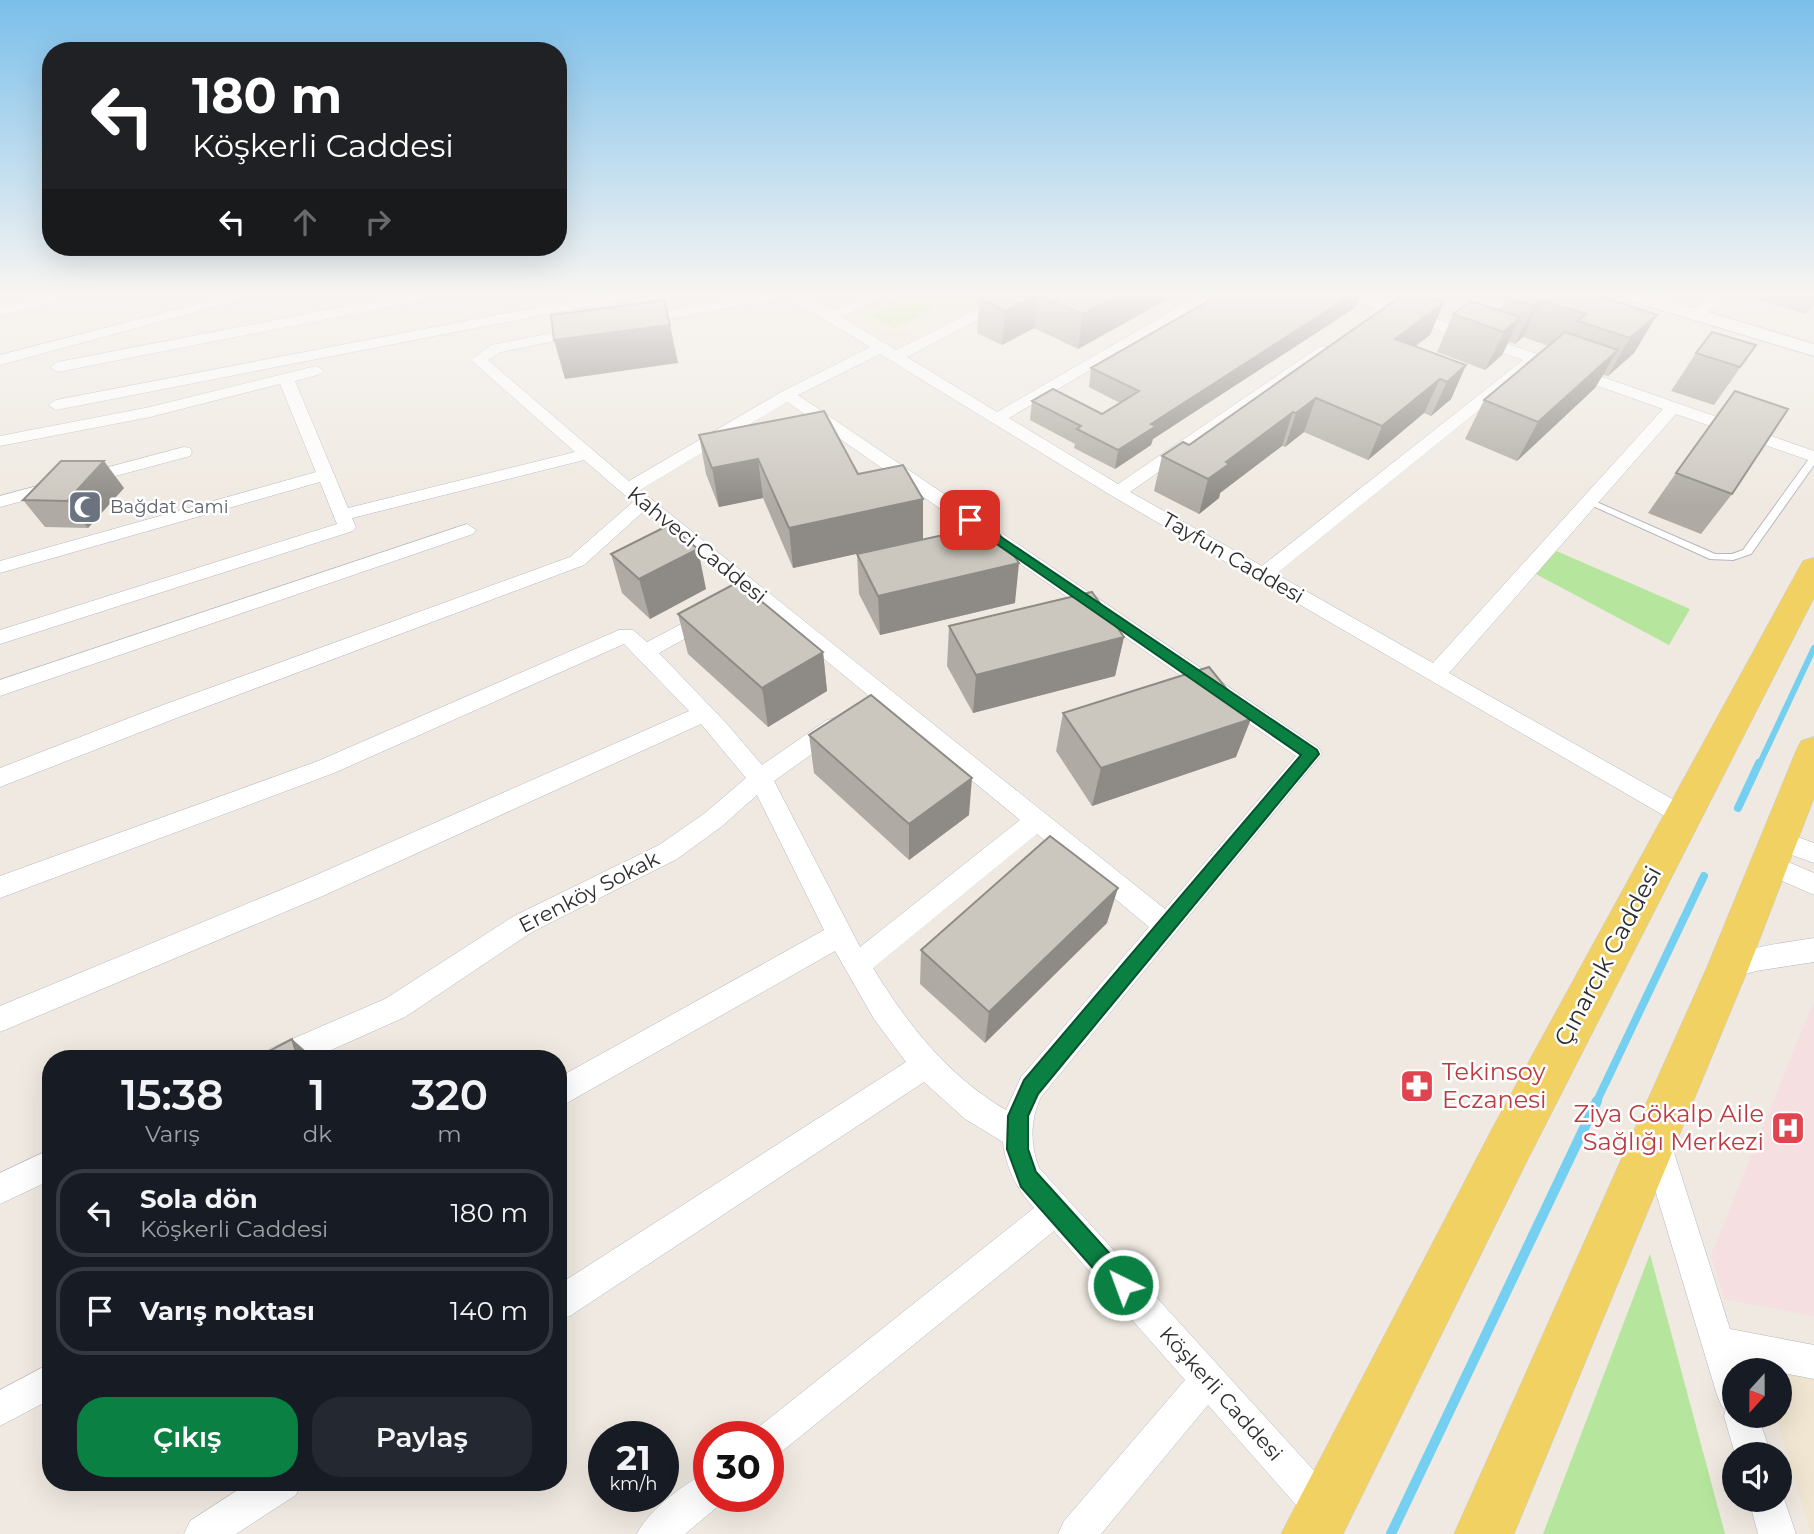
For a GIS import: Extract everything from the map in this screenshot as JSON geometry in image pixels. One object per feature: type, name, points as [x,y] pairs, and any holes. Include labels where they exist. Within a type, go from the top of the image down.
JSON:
[{"type":"main road","name":"Çınarcık Caddesi","points":[[1317,1521],[1814,568]]},
{"type":"main road","points":[[1484,1534],[1728,967],[1787,852],[1814,751]]},
{"type":"street","points":[[55,430],[58,363]]},
{"type":"street","points":[[57,386],[154,363]]},
{"type":"street","points":[[57,386],[202,363]]},
{"type":"street","name":"Kahveci Caddesi","points":[[482,363],[636,495],[1167,926]]},
{"type":"street","points":[[0,778],[577,561],[636,495],[787,395],[865,363]]},
{"type":"street","name":"Tayfun Caddesi","points":[[904,363],[1118,492],[1682,817]]},
{"type":"street","points":[[996,419],[1093,363]]},
{"type":"street","points":[[1118,492],[1307,363]]},
{"type":"street","points":[[1263,575],[1528,363]]},
{"type":"street","points":[[1542,363],[1814,457]]},
{"type":"street","points":[[0,440],[150,412],[316,371]]},
{"type":"street","points":[[0,637],[346,527],[286,379]]},
{"type":"street","name":"Köşkerli Caddesi","points":[[787,395],[1311,754],[1031,1087],[1023,1101],[1016,1133],[1017,1149],[1028,1179],[1208,1379],[1317,1521]]},
{"type":"street","points":[[1435,675],[1673,408]]},
{"type":"street","points":[[0,502],[184,452]]},
{"type":"street","points":[[342,515],[587,454]]},
{"type":"street","points":[[0,567],[325,475]]},
{"type":"street","points":[[0,688],[467,530]]},
{"type":"street","points":[[645,652],[754,591]]},
{"type":"street","points":[[0,887],[326,767],[626,635],[702,713],[760,779],[885,1014],[926,1066],[960,1100],[986,1118],[1016,1133]]},
{"type":"street","name":"Erenköy Sokak","points":[[299,1050],[395,1008],[523,925],[668,852],[713,820],[760,779],[881,694]]},
{"type":"street","points":[[0,1019],[316,887],[702,713]]},
{"type":"street","points":[[857,965],[1036,821]]},
{"type":"street","points":[[1787,852],[1814,884]]},
{"type":"street","points":[[567,1089],[841,934]]},
{"type":"street","points":[[1728,967],[1756,959],[1814,950]]},
{"type":"street","points":[[567,1298],[926,1066]]},
{"type":"street","points":[[1655,1137],[1722,1358]]},
{"type":"street","points":[[0,1189],[42,1168]]},
{"type":"street","points":[[784,1428],[1056,1210]]},
{"type":"street","points":[[1718,1344],[1814,1362]]},
{"type":"street","points":[[1077,1534],[1208,1379]]},
{"type":"street","points":[[0,1409],[42,1385]]},
{"type":"street","points":[[203,1534],[269,1491]]},
{"type":"street","points":[[656,1534],[693,1503]]},
{"type":"street","points":[[1771,1512],[1777,1534]]},
{"type":"lane","points":[[1589,502],[1714,556],[1733,557],[1747,552],[1814,457]]},
{"type":"shaded area","name":"Ziya Gökalp Aile Sağlığı Merkezi","points":[[1814,1001],[1814,1316],[1724,1299],[1711,1255]]},
{"type":"shaded area","points":[[1756,1352],[1785,1358],[1758,1358]]},
{"type":"shaded area","points":[[1792,1359],[1814,1364],[1814,1534],[1811,1534],[1792,1470],[1792,1442],[1784,1442],[1780,1428],[1792,1428]]},
{"type":"green space","points":[[1554,550],[1690,609],[1669,645],[1534,573]]},
{"type":"green space","points":[[1650,1254],[1725,1534],[1543,1534]]},
{"type":"building","points":[[1100,363],[1247,363],[1151,424],[1156,426],[1118,450],[1077,429],[1081,426],[1032,401],[1053,389],[1102,414],[1139,391],[1091,368]]},
{"type":"building","points":[[1306,363],[1459,363],[1466,365],[1447,382],[1440,379],[1382,426],[1316,398],[1226,462],[1229,464],[1208,479],[1162,456],[1183,442],[1189,445]]},
{"type":"building","points":[[1529,363],[1604,363],[1538,422],[1484,400]]},
{"type":"building","points":[[1726,363],[1743,363],[1740,367]]},
{"type":"building","points":[[1735,391],[1788,409],[1732,494],[1676,473]]},
{"type":"building","points":[[824,411],[858,474],[903,465],[923,499],[789,528],[758,459],[712,468],[699,435]]},
{"type":"building","points":[[61,461],[104,461],[67,501],[23,500]]},
{"type":"building","points":[[993,524],[1019,563],[878,596],[857,554]]},
{"type":"building","points":[[669,525],[698,549],[639,579],[611,554]]},
{"type":"building","points":[[738,582],[823,652],[762,688],[678,614]]},
{"type":"building","points":[[1092,592],[1124,637],[976,675],[949,626]]},
{"type":"building","points":[[1209,667],[1251,719],[1101,768],[1063,713]]},
{"type":"building","points":[[871,695],[972,778],[909,824],[809,735]]},
{"type":"building","points":[[1050,836],[1118,888],[989,1012],[921,950]]},
{"type":"building","points":[[292,1039],[295,1050],[271,1050]]},
{"type":"waterway","points":[[1759,765],[1814,648]]},
{"type":"waterway","points":[[1738,808],[1759,763]]},
{"type":"waterway","points":[[1596,1103],[1704,876]]},
{"type":"waterway","points":[[1391,1534],[1597,1101]]},
{"type":"place","name":"Bağdat Cami","points":[[85,507]]},
{"type":"place","name":"Tekinsoy Eczanesi","points":[[1417,1086]]},
{"type":"place","name":"Ziya Gökalp Aile Sağlığı Merkezi","points":[[1788,1128]]},
{"type":"route","points":[[970,520],[1311,754],[1031,1087],[1023,1101],[1018,1116],[1017,1149],[1028,1179],[1123,1285]]}]
